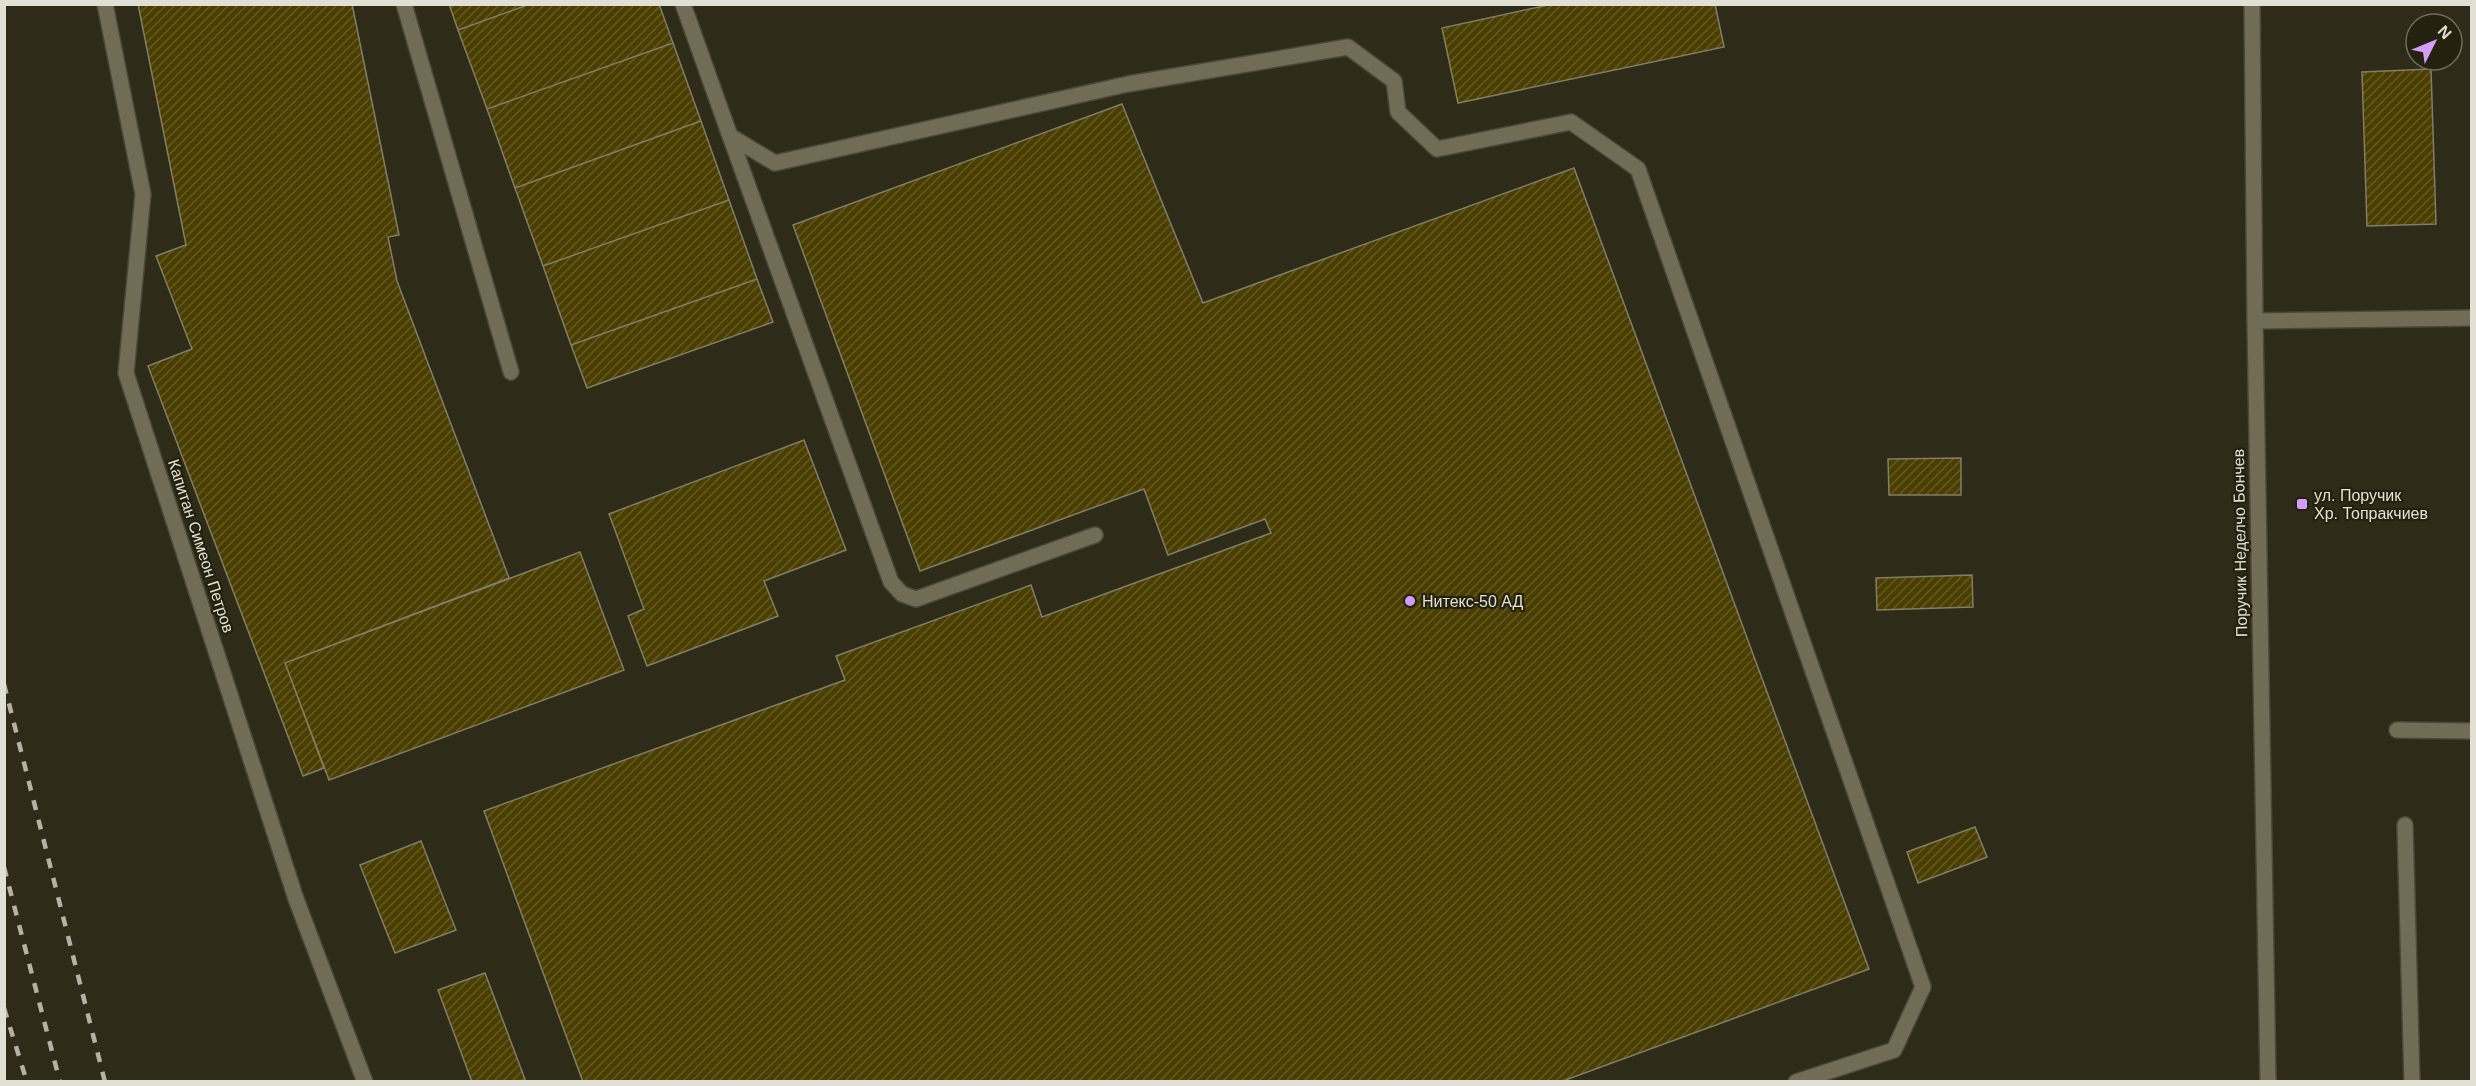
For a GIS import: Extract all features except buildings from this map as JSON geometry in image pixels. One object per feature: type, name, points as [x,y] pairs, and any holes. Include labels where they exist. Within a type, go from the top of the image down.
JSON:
[{"type":"street","name":"Капитан Симеон Петров","points":[[105,4],[142,194],[126,373],[292,887],[365,1082]]},
{"type":"street","points":[[404,4],[511,372]]},
{"type":"street","points":[[683,4],[891,582],[902,594],[916,599],[1095,535]]},
{"type":"street","name":"Поручик Неделчо Бончев","points":[[2252,4],[2254,321],[2268,1082]]},
{"type":"street","points":[[729,136],[776,163],[1128,84],[1348,47],[1394,81],[1398,112],[1437,149],[1571,122],[1638,169],[1923,987],[1894,1050],[1796,1082]]},
{"type":"street","points":[[2254,321],[2472,318]]},
{"type":"street","points":[[2397,730],[2472,731]]},
{"type":"street","points":[[2405,825],[2412,1082]]},
{"type":"railway","points":[[4,684],[105,1082]]},
{"type":"railway","points":[[4,867],[60,1082]]},
{"type":"railway","points":[[4,1008],[27,1082]]},
{"type":"place","name":"ул. Поручик Хр. Топракчиев","points":[[2302,504]]},
{"type":"place","name":"Нитекс-50 АД","points":[[1410,601]]}]
